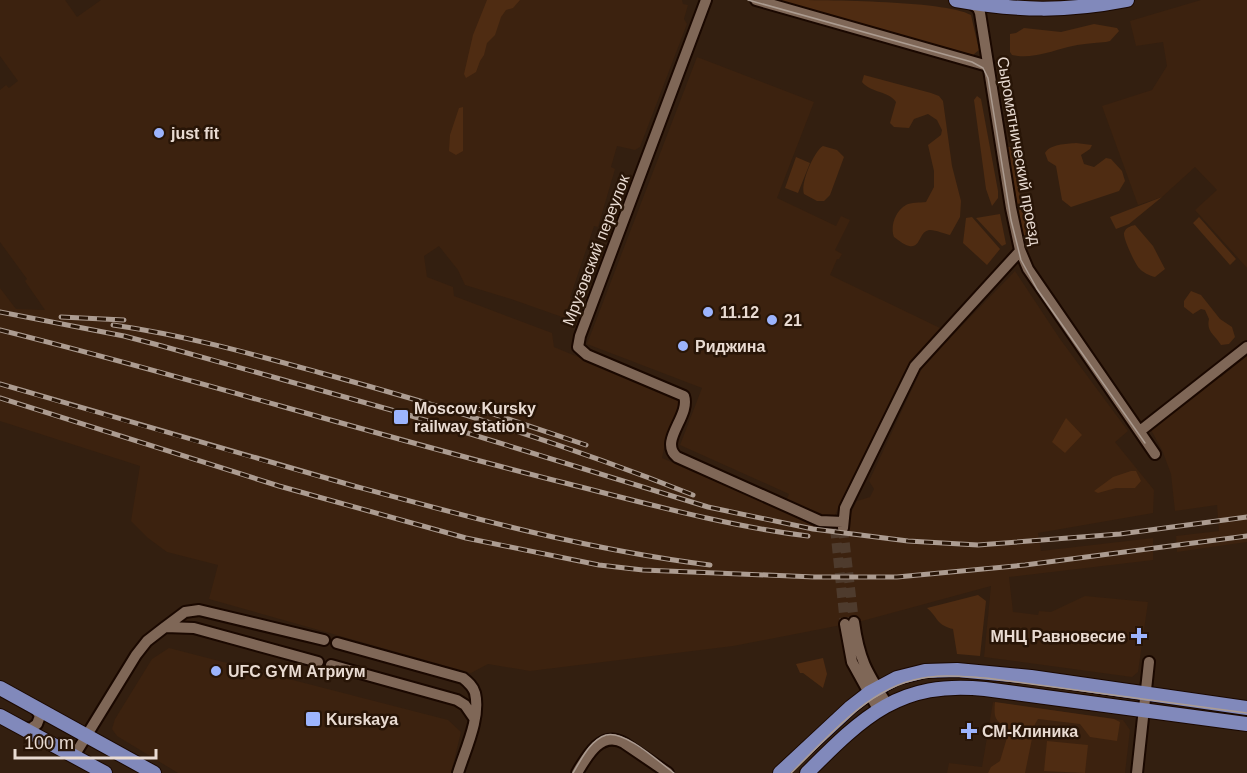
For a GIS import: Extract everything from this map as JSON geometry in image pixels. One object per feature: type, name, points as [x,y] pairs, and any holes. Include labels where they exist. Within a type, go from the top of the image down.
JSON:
[{"type":"main road","points":[[956,0],[992,6],[1042,10],[1127,0]]},
{"type":"main road","points":[[780,773],[870,689],[912,674],[939,670],[957,670],[1127,690],[1145,695],[1247,708]]},
{"type":"main road","points":[[807,773],[839,742],[883,706],[913,693],[935,688],[960,686],[1247,724]]},
{"type":"main road","points":[[0,688],[154,773]]},
{"type":"main road","points":[[0,716],[105,773]]},
{"type":"street","name":"Мрузовский переулок","points":[[706,0],[589,311],[578,347],[587,356],[684,396],[685,405],[670,444],[672,452],[677,457],[820,521],[839,525],[845,508],[915,366],[1020,251]]},
{"type":"street","points":[[756,0],[988,66]]},
{"type":"street","name":"Сыромятнический проезд","points":[[971,3],[978,8],[983,29],[1011,208],[1020,251],[1042,291],[1155,454]]},
{"type":"street","name":"Сыромятнический проезд","points":[[983,29],[985,16],[992,6]]},
{"type":"street","points":[[1140,431],[1247,347]]},
{"type":"street","points":[[74,756],[136,655],[147,641],[185,612],[199,610],[324,640]]},
{"type":"street","points":[[849,623],[870,689],[883,706]]},
{"type":"street","points":[[165,627],[194,628],[318,662]]},
{"type":"street","points":[[337,643],[463,678],[472,686],[475,695],[474,718],[458,773]]},
{"type":"street","points":[[1137,773],[1149,662]]},
{"type":"street","points":[[331,666],[457,700],[465,705],[474,718]]},
{"type":"street","points":[[22,727],[30,729],[37,724],[39,712],[34,706]]},
{"type":"street","points":[[577,773],[597,744],[608,739],[618,739],[668,773]]},
{"type":"shaded area","points":[[0,0],[65,0],[77,17],[101,0],[682,0],[683,4],[688,5],[684,19],[687,24],[640,147],[635,150],[617,146],[611,167],[615,169],[598,227],[594,226],[570,298],[580,302],[577,310],[568,307],[565,318],[465,285],[458,270],[439,246],[424,256],[427,277],[453,287],[454,296],[552,333],[554,347],[677,398],[679,405],[662,458],[826,529],[849,527],[851,513],[857,501],[870,497],[874,489],[869,481],[923,366],[1015,271],[1060,339],[1128,431],[1115,442],[1154,490],[1153,513],[1038,533],[1041,551],[1153,538],[1153,560],[1009,577],[1013,612],[1038,615],[1039,611],[1051,612],[1085,596],[1148,602],[1138,672],[1132,677],[984,657],[991,586],[862,621],[733,646],[530,671],[488,664],[471,673],[209,599],[218,565],[167,552],[131,521],[140,466],[0,421],[0,288],[16,309],[45,310],[25,281],[27,279],[0,242],[0,90],[6,85],[9,88],[18,81],[0,56]]},
{"type":"shaded area","points":[[487,0],[520,0],[513,8],[506,10],[501,17],[495,35],[487,43],[476,72],[466,78],[464,74],[473,35]]},
{"type":"shaded area","points":[[778,0],[879,2],[957,10],[971,15],[979,50],[973,55]]},
{"type":"shaded area","points":[[1201,0],[1247,0],[1247,268],[1195,210],[1217,190],[1195,167],[1162,197],[1138,205],[1102,106],[1152,90],[1167,66],[1163,42],[1136,46],[1130,21]]},
{"type":"shaded area","points":[[1094,24],[1117,28],[1119,31],[1110,41],[1106,42],[1073,46],[1033,56],[1012,55],[1010,52],[1010,34],[1024,28],[1061,32]]},
{"type":"shaded area","points":[[697,57],[814,102],[777,198],[836,226],[841,216],[850,220],[835,250],[842,254],[837,259],[830,275],[940,328],[910,362],[832,521],[786,501],[789,494],[680,445],[702,388],[587,344]]},
{"type":"shaded area","points":[[864,75],[931,93],[939,96],[943,101],[952,166],[961,201],[960,217],[950,235],[930,230],[922,235],[915,246],[904,244],[894,237],[893,224],[899,211],[908,204],[926,202],[934,187],[934,171],[928,145],[941,135],[942,130],[937,120],[928,114],[914,119],[909,128],[894,127],[890,123],[896,102],[893,98],[866,86],[862,82]]},
{"type":"shaded area","points":[[977,96],[981,99],[998,191],[998,198],[992,206],[986,189],[974,100]]},
{"type":"shaded area","points":[[463,107],[463,151],[456,155],[449,151],[450,135],[459,108]]},
{"type":"shaded area","points":[[1076,143],[1092,145],[1081,155],[1084,164],[1094,167],[1106,158],[1111,159],[1122,171],[1125,181],[1119,191],[1071,207],[1062,200],[1056,166],[1048,161],[1045,153],[1054,146]]},
{"type":"shaded area","points":[[823,146],[837,150],[844,157],[830,195],[824,201],[817,201],[804,194],[803,189],[812,161]]},
{"type":"shaded area","points":[[1007,147],[1011,147],[1028,240],[1024,240]]},
{"type":"shaded area","points":[[796,157],[810,163],[798,193],[785,188]]},
{"type":"shaded area","points":[[1162,197],[1129,224],[1116,229],[1110,217]]},
{"type":"shaded area","points":[[1000,214],[1006,244],[1002,246],[976,218]]},
{"type":"shaded area","points":[[972,217],[1000,249],[987,265],[963,243],[966,218]]},
{"type":"shaded area","points":[[1199,217],[1236,259],[1230,265],[1193,223]]},
{"type":"shaded area","points":[[1135,225],[1153,246],[1165,269],[1155,277],[1139,268],[1127,245],[1124,233],[1127,228]]},
{"type":"shaded area","points":[[1191,291],[1201,295],[1220,319],[1232,327],[1235,337],[1229,344],[1221,345],[1212,333],[1205,310],[1201,309],[1193,314],[1184,307],[1184,301]]},
{"type":"shaded area","points":[[1247,355],[1247,542],[1177,552],[1176,536],[1219,531],[1217,505],[1175,511],[1171,474],[1151,430],[1203,390],[1205,384],[1214,377],[1221,377]]},
{"type":"shaded area","points":[[1066,418],[1082,435],[1065,453],[1052,442]]},
{"type":"shaded area","points":[[1136,471],[1141,481],[1135,488],[1116,488],[1098,493],[1094,491],[1113,477]]},
{"type":"shaded area","points":[[978,595],[986,601],[980,656],[957,654],[953,629],[940,623],[927,608]]},
{"type":"shaded area","points":[[169,648],[448,720],[461,732],[451,773],[178,773],[117,736],[112,729],[115,719],[152,659]]},
{"type":"shaded area","points":[[823,658],[827,674],[823,688],[800,673],[796,664]]},
{"type":"shaded area","points":[[993,702],[1123,720],[1130,730],[1125,773],[947,773],[949,763],[982,767]]},
{"type":"shaded area","points":[[995,702],[1114,719],[1120,722],[1117,741],[1090,737],[1080,724],[1038,719],[1025,773],[988,773],[991,767],[1000,761],[1009,731],[997,720]]},
{"type":"shaded area","points":[[1047,741],[1088,745],[1085,773],[1044,771]]},
{"type":"tunnel","points":[[835,528],[845,624]]},
{"type":"tunnel","points":[[843,528],[854,622]]},
{"type":"tram line","points":[[748,0],[972,62],[983,68],[988,78],[1011,220],[1021,260],[1037,289],[1145,443]]},
{"type":"tram line","points":[[791,773],[853,713],[871,700],[909,681],[930,677],[986,678],[1247,713]]},
{"type":"tram line","points":[[573,773],[586,751],[595,741],[606,735],[623,737],[632,742],[674,773]]},
{"type":"railway","points":[[0,312],[124,336],[162,346],[402,413],[708,507],[813,529],[908,541],[978,545],[1120,534],[1247,517]]},
{"type":"railway","points":[[61,317],[124,320]]},
{"type":"railway","points":[[113,325],[218,346],[415,400],[555,444],[693,495]]},
{"type":"railway","points":[[0,330],[424,446],[655,506],[777,532],[808,536]]},
{"type":"railway","points":[[0,384],[310,474],[487,521],[620,551],[710,565]]},
{"type":"railway","points":[[0,398],[279,486],[466,538],[599,565],[643,570],[814,577],[897,577],[1025,565],[1247,536]]},
{"type":"railway","points":[[478,409],[586,445]]},
{"type":"place","name":"just fit","points":[[159,133]]},
{"type":"place","name":"11.12","points":[[708,312]]},
{"type":"place","name":"21","points":[[772,320]]},
{"type":"place","name":"Риджина","points":[[683,346]]},
{"type":"place","name":"Moscow Kursky railway station","points":[[401,417]]},
{"type":"place","name":"МНЦ Равновесие","points":[[1139,636]]},
{"type":"place","name":"UFC GYM Атриум","points":[[216,671]]},
{"type":"place","name":"Kurskaya","points":[[313,719]]},
{"type":"place","name":"СМ-Клиника","points":[[969,731]]}]
